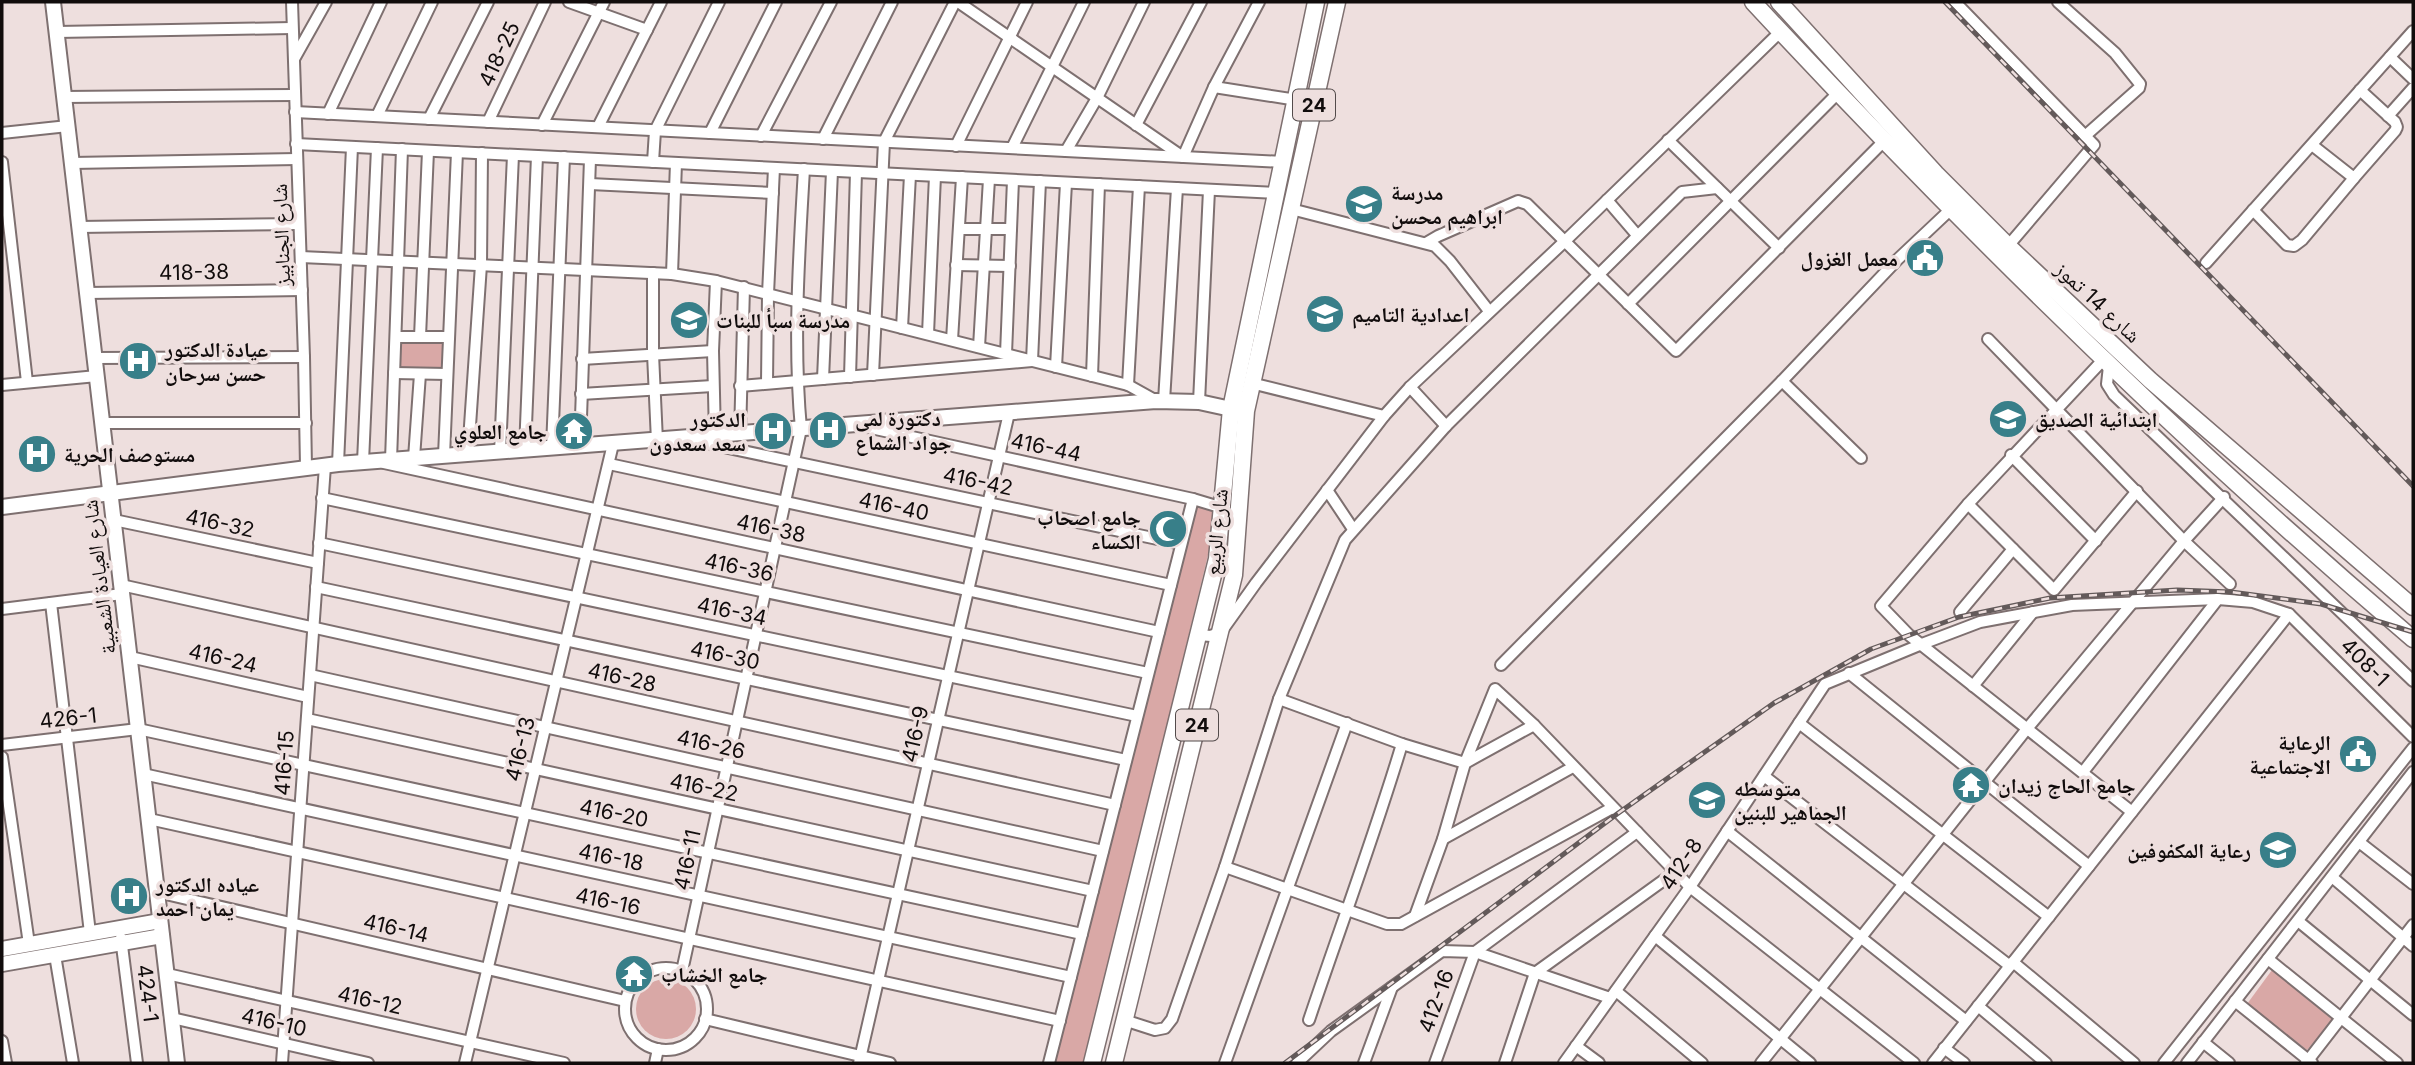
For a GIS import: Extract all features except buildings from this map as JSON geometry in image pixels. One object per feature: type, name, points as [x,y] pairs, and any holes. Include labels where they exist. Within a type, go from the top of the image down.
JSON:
[{"type":"main road","name":"شارع الربيع","points":[[1092,1063],[1217,559],[1231,409],[1316,2]]},
{"type":"main road","points":[[1299,93],[1313,61],[1328,2]]},
{"type":"main road","name":"شارع الربيع","points":[[1114,1063],[1234,575],[1244,437],[1251,383],[1337,2]]},
{"type":"main road","name":"شارع 14 تموز","points":[[1753,2],[1950,210],[2106,363],[2237,484],[2413,639]]},
{"type":"main road","points":[[1767,2],[1805,42],[1825,78]]},
{"type":"main road","name":"شارع 14 تموز","points":[[1779,2],[1936,174],[2008,246],[2150,380],[2413,607]]},
{"type":"street","name":"شارع العيادة الشعبية","points":[[53,2],[177,1063]]},
{"type":"street","name":"شارع الجنابيز","points":[[292,2],[306,467]]},
{"type":"street","points":[[293,62],[326,2]]},
{"type":"street","points":[[328,114],[381,2]]},
{"type":"street","points":[[377,116],[432,2]]},
{"type":"street","points":[[429,119],[488,2]]},
{"type":"street","name":"418-25","points":[[488,122],[545,2]]},
{"type":"street","points":[[569,2],[601,7],[647,30]]},
{"type":"street","points":[[598,127],[661,2]]},
{"type":"street","points":[[653,162],[655,131],[719,2]]},
{"type":"street","points":[[710,133],[776,2]]},
{"type":"street","points":[[761,136],[831,2]]},
{"type":"street","points":[[823,139],[892,2]]},
{"type":"street","points":[[873,375],[884,142],[956,2],[1183,157]]},
{"type":"street","points":[[956,146],[1027,2]]},
{"type":"street","points":[[1012,148],[1050,66],[1084,2]]},
{"type":"street","points":[[1066,151],[1097,98],[1144,2]]},
{"type":"street","points":[[1136,125],[1201,2]]},
{"type":"street","points":[[1183,157],[1214,87],[1259,2]]},
{"type":"street","points":[[1955,2],[2094,145],[2008,246]]},
{"type":"street","points":[[2058,2],[2115,53],[2140,84],[2139,88],[2085,136]]},
{"type":"street","points":[[542,125],[601,7]]},
{"type":"street","points":[[57,32],[292,28]]},
{"type":"street","points":[[2206,262],[2413,30]]},
{"type":"street","points":[[1198,635],[1211,636],[1221,632],[1327,489],[1410,387],[1780,32]]},
{"type":"street","points":[[2390,57],[2413,79]]},
{"type":"street","points":[[1214,87],[1299,93]]},
{"type":"street","points":[[2388,116],[2413,88]]},
{"type":"street","points":[[2253,210],[2287,245],[2294,246],[2302,240],[2395,131],[2397,125],[2360,90]]},
{"type":"street","points":[[1628,304],[1838,93]]},
{"type":"street","points":[[64,97],[294,95]]},
{"type":"street","points":[[295,112],[1284,162]]},
{"type":"street","points":[[2,132],[68,126]]},
{"type":"street","points":[[1668,140],[1779,248]]},
{"type":"street","points":[[1426,243],[1518,201],[1527,204],[1676,351],[1884,141]]},
{"type":"street","points":[[296,144],[1277,193]]},
{"type":"street","points":[[2312,145],[2354,178]]},
{"type":"street","name":"416-15","points":[[282,1063],[322,498],[331,465],[347,260],[352,147]]},
{"type":"street","points":[[369,462],[377,148]]},
{"type":"street","points":[[391,460],[402,149]]},
{"type":"street","points":[[420,337],[428,150]]},
{"type":"street","points":[[444,456],[457,152]]},
{"type":"street","points":[[468,454],[481,265],[482,153]]},
{"type":"street","points":[[500,452],[513,155]]},
{"type":"street","points":[[525,450],[537,156]]},
{"type":"street","points":[[552,448],[564,157]]},
{"type":"street","points":[[72,163],[297,159]]},
{"type":"street","points":[[580,446],[590,159]]},
{"type":"street","points":[[2,162],[27,382]]},
{"type":"street","points":[[671,274],[676,163]]},
{"type":"street","points":[[767,383],[774,168]]},
{"type":"street","name":"416-11","points":[[682,971],[801,429],[796,381],[804,169]]},
{"type":"street","points":[[823,379],[832,171]]},
{"type":"street","points":[[850,377],[856,172]]},
{"type":"street","points":[[902,328],[910,175]]},
{"type":"street","points":[[928,334],[935,176]]},
{"type":"street","points":[[952,340],[962,177]]},
{"type":"street","points":[[979,347],[989,179]]},
{"type":"street","points":[[1006,354],[1013,180]]},
{"type":"street","points":[[1032,361],[1040,181]]},
{"type":"street","points":[[1056,367],[1066,183]]},
{"type":"street","points":[[590,184],[773,193]]},
{"type":"street","points":[[1091,376],[1099,184]]},
{"type":"street","points":[[1128,385],[1139,186]]},
{"type":"street","points":[[1160,401],[1177,188]]},
{"type":"street","points":[[1124,1020],[1155,1030],[1165,1028],[1172,1019],[1279,699],[1339,550],[1353,529],[1446,426],[1682,192],[1717,188]]},
{"type":"street","points":[[1199,402],[1209,190]]},
{"type":"street","points":[[1607,200],[1637,235]]},
{"type":"street","points":[[1291,209],[1426,243],[1444,254],[1489,311]]},
{"type":"street","points":[[1501,664],[1782,381],[1898,259],[1950,210]]},
{"type":"street","points":[[79,227],[299,224]]},
{"type":"street","points":[[958,229],[1011,229]]},
{"type":"street","points":[[301,257],[586,269],[671,274],[716,281],[1128,385],[1160,401]]},
{"type":"street","points":[[956,265],[1010,266]]},
{"type":"street","points":[[653,273],[657,441]]},
{"type":"street","points":[[715,436],[713,351],[716,281]]},
{"type":"street","points":[[740,435],[744,287]]},
{"type":"street","name":"418-38","points":[[87,293],[302,290]]},
{"type":"street","points":[[396,337],[449,337]]},
{"type":"street","points":[[1988,339],[2184,541],[2230,584]]},
{"type":"street","points":[[582,359],[713,351]]},
{"type":"street","points":[[95,358],[304,357]]},
{"type":"street","points":[[740,386],[1032,361]]},
{"type":"street","points":[[2106,363],[2011,455],[1881,606],[1909,635],[2132,812]]},
{"type":"street","points":[[2106,363],[2106,378],[2114,395],[2224,497],[2413,681]]},
{"type":"street","points":[[394,373],[447,374]]},
{"type":"street","points":[[414,458],[420,373]]},
{"type":"street","points":[[2,384],[97,376]]},
{"type":"street","points":[[1782,381],[1861,458]]},
{"type":"street","points":[[1251,383],[1384,416]]},
{"type":"street","points":[[581,394],[713,386]]},
{"type":"street","points":[[1410,387],[1446,426]]},
{"type":"street","points":[[2,507],[306,467],[414,458],[1160,401],[1199,402],[1231,409]]},
{"type":"street","name":"416-9","points":[[860,1060],[1009,413]]},
{"type":"street","points":[[103,423],[306,423]]},
{"type":"street","name":"416-44","points":[[859,426],[1193,499],[1223,508]]},
{"type":"street","name":"416-42","points":[[685,439],[1181,544]]},
{"type":"street","name":"416-13","points":[[465,1063],[613,444]]},
{"type":"street","points":[[2011,455],[2096,541]]},
{"type":"street","name":"416-38","points":[[369,462],[1159,632]]},
{"type":"street","name":"416-40","points":[[609,464],[1171,585]]},
{"type":"street","points":[[1327,489],[1353,529]]},
{"type":"street","points":[[1968,503],[2054,590],[2137,491]]},
{"type":"street","points":[[1761,1063],[2026,730],[2224,497]]},
{"type":"street","name":"416-36","points":[[322,498],[1148,673]]},
{"type":"street","points":[[1049,1063],[1193,499]]},
{"type":"street","name":"416-32","points":[[114,520],[318,563]]},
{"type":"street","name":"416-34","points":[[319,543],[1137,716]]},
{"type":"street","points":[[1960,612],[2013,549]]},
{"type":"street","name":"416-30","points":[[316,587],[1126,760]]},
{"type":"street","points":[[2,609],[51,603],[122,589]]},
{"type":"street","name":"416-28","points":[[122,589],[1115,805]]},
{"type":"street","points":[[2083,772],[2218,598]]},
{"type":"street","points":[[1933,1063],[2289,614],[2253,602],[2218,598],[2072,605],[1980,622],[1849,673],[2089,866]]},
{"type":"street","points":[[51,603],[90,933]]},
{"type":"street","points":[[1973,686],[2033,612]]},
{"type":"street","name":"408-1","points":[[2289,614],[2413,737]]},
{"type":"street","name":"416-24","points":[[130,657],[308,696]]},
{"type":"street","name":"412-8","points":[[1564,1063],[1690,887],[1825,684],[1849,673]]},
{"type":"street","name":"416-26","points":[[310,675],[1103,852]]},
{"type":"street","points":[[1415,916],[1443,839],[1465,763],[1495,689],[1534,725],[1690,887],[1914,1063]]},
{"type":"street","points":[[1279,699],[1402,744],[1465,763],[1534,725]]},
{"type":"street","name":"416-22","points":[[307,719],[1093,891]]},
{"type":"street","points":[[1225,1063],[1347,723]]},
{"type":"street","points":[[1799,723],[2049,917]]},
{"type":"street","name":"426-1","points":[[2,744],[138,730]]},
{"type":"street","name":"416-20","points":[[138,730],[1082,934]]},
{"type":"street","points":[[1309,1020],[1378,823],[1402,744]]},
{"type":"street","points":[[2164,1063],[2413,748]]},
{"type":"street","points":[[2,757],[29,944]]},
{"type":"street","points":[[1443,839],[1573,767]]},
{"type":"street","points":[[2187,1063],[2413,772]]},
{"type":"street","name":"416-18","points":[[143,774],[1071,977]]},
{"type":"street","points":[[1764,776],[2011,964],[2134,1063]]},
{"type":"street","points":[[2404,784],[2413,792]]},
{"type":"street","points":[[1225,867],[1387,925],[1401,924],[1612,808]]},
{"type":"street","name":"416-16","points":[[149,819],[1060,1021]]},
{"type":"street","points":[[1727,831],[1966,1021]]},
{"type":"street","points":[[1475,952],[1637,832]]},
{"type":"street","points":[[2359,842],[2413,884]]},
{"type":"street","points":[[1505,1063],[1535,972],[1675,872]]},
{"type":"street","points":[[2332,877],[2413,946]]},
{"type":"street","name":"416-14","points":[[157,892],[625,1001]]},
{"type":"street","points":[[2,949],[160,921]]},
{"type":"street","points":[[2298,921],[2413,1015]]},
{"type":"street","points":[[2235,1001],[2309,1062],[2413,925]]},
{"type":"street","name":"424-1","points":[[119,928],[137,1063]]},
{"type":"street","points":[[2,964],[162,936]]},
{"type":"street","points":[[1655,936],[1810,1063]]},
{"type":"street","points":[[1297,1063],[1331,1031],[1441,951],[1475,952],[1613,995],[1702,1063]]},
{"type":"street","name":"412-16","points":[[1434,1063],[1475,952]]},
{"type":"street","points":[[55,955],[73,1063]]},
{"type":"street","points":[[2268,959],[2397,1063]]},
{"type":"street","points":[[658,968],[682,971],[700,986],[707,1007],[705,1019],[700,1030],[682,1046],[658,1049],[636,1037],[628,1026],[625,1001],[629,989],[647,972],[658,968]]},
{"type":"street","name":"416-12","points":[[167,974],[564,1063]]},
{"type":"street","points":[[1364,1063],[1392,985]]},
{"type":"street","points":[[2213,1002],[2227,1012]]},
{"type":"street","points":[[1978,1006],[2046,1063]]},
{"type":"street","name":"416-10","points":[[172,1018],[368,1063]]},
{"type":"street","points":[[705,1019],[860,1060],[890,1063]]},
{"type":"street","points":[[2,1041],[6,1063]]},
{"type":"street","points":[[2203,1042],[2229,1063]]},
{"type":"street","points":[[1576,1046],[1599,1063]]},
{"type":"street","points":[[1944,1048],[1964,1063]]},
{"type":"street","points":[[655,1063],[658,1049]]},
{"type":"shaded area","points":[[398,339],[447,339],[446,372],[396,370]]},
{"type":"shaded area","points":[[1194,501],[1219,509],[1086,1063],[1052,1063]]},
{"type":"shaded area","points":[[2272,970],[2333,1020],[2307,1050],[2247,1004]]},
{"type":"shaded area","points":[[666,979],[687,988],[696,1009],[687,1030],[666,1039],[645,1030],[636,1009],[645,988]]},
{"type":"railway","points":[[1945,2],[2413,486]]},
{"type":"railway","points":[[1285,1063],[1617,814],[1774,703],[1871,649],[1959,617],[2050,598],[2177,590],[2231,592],[2321,604],[2413,632]]},
{"type":"place","name":"مدرسة ابراهيم محسن","points":[[1364,204]]},
{"type":"place","name":"معمل الغزول","points":[[1925,258]]},
{"type":"place","name":"اعدادية التاميم","points":[[1325,314]]},
{"type":"place","name":"مدرسة سبأ للبنات","points":[[689,320]]},
{"type":"place","name":"عيادة الدكتور حسن سرحان","points":[[138,361]]},
{"type":"place","name":"ابتدائية الصديق","points":[[2008,419]]},
{"type":"place","name":"دكتورة لمى جواد الشماع","points":[[828,430]]},
{"type":"place","name":"جامع العلوي","points":[[574,431]]},
{"type":"place","name":"الدكتور سعد سعدون","points":[[773,431]]},
{"type":"place","name":"مستوصف الحرية","points":[[37,454]]},
{"type":"place","name":"جامع اصحاب الکساء","points":[[1168,529]]},
{"type":"place","name":"الرعاية الاجتماعية","points":[[2358,754]]},
{"type":"place","name":"جامع الحاج زيدان","points":[[1971,785]]},
{"type":"place","name":"متوسطه الجماهير للبنين","points":[[1707,800]]},
{"type":"place","name":"رعاية المكفوفين","points":[[2278,850]]},
{"type":"place","name":"عياده الدكتور يمان احمد","points":[[129,896]]},
{"type":"place","name":"جامع الخشاب","points":[[634,974]]}]
